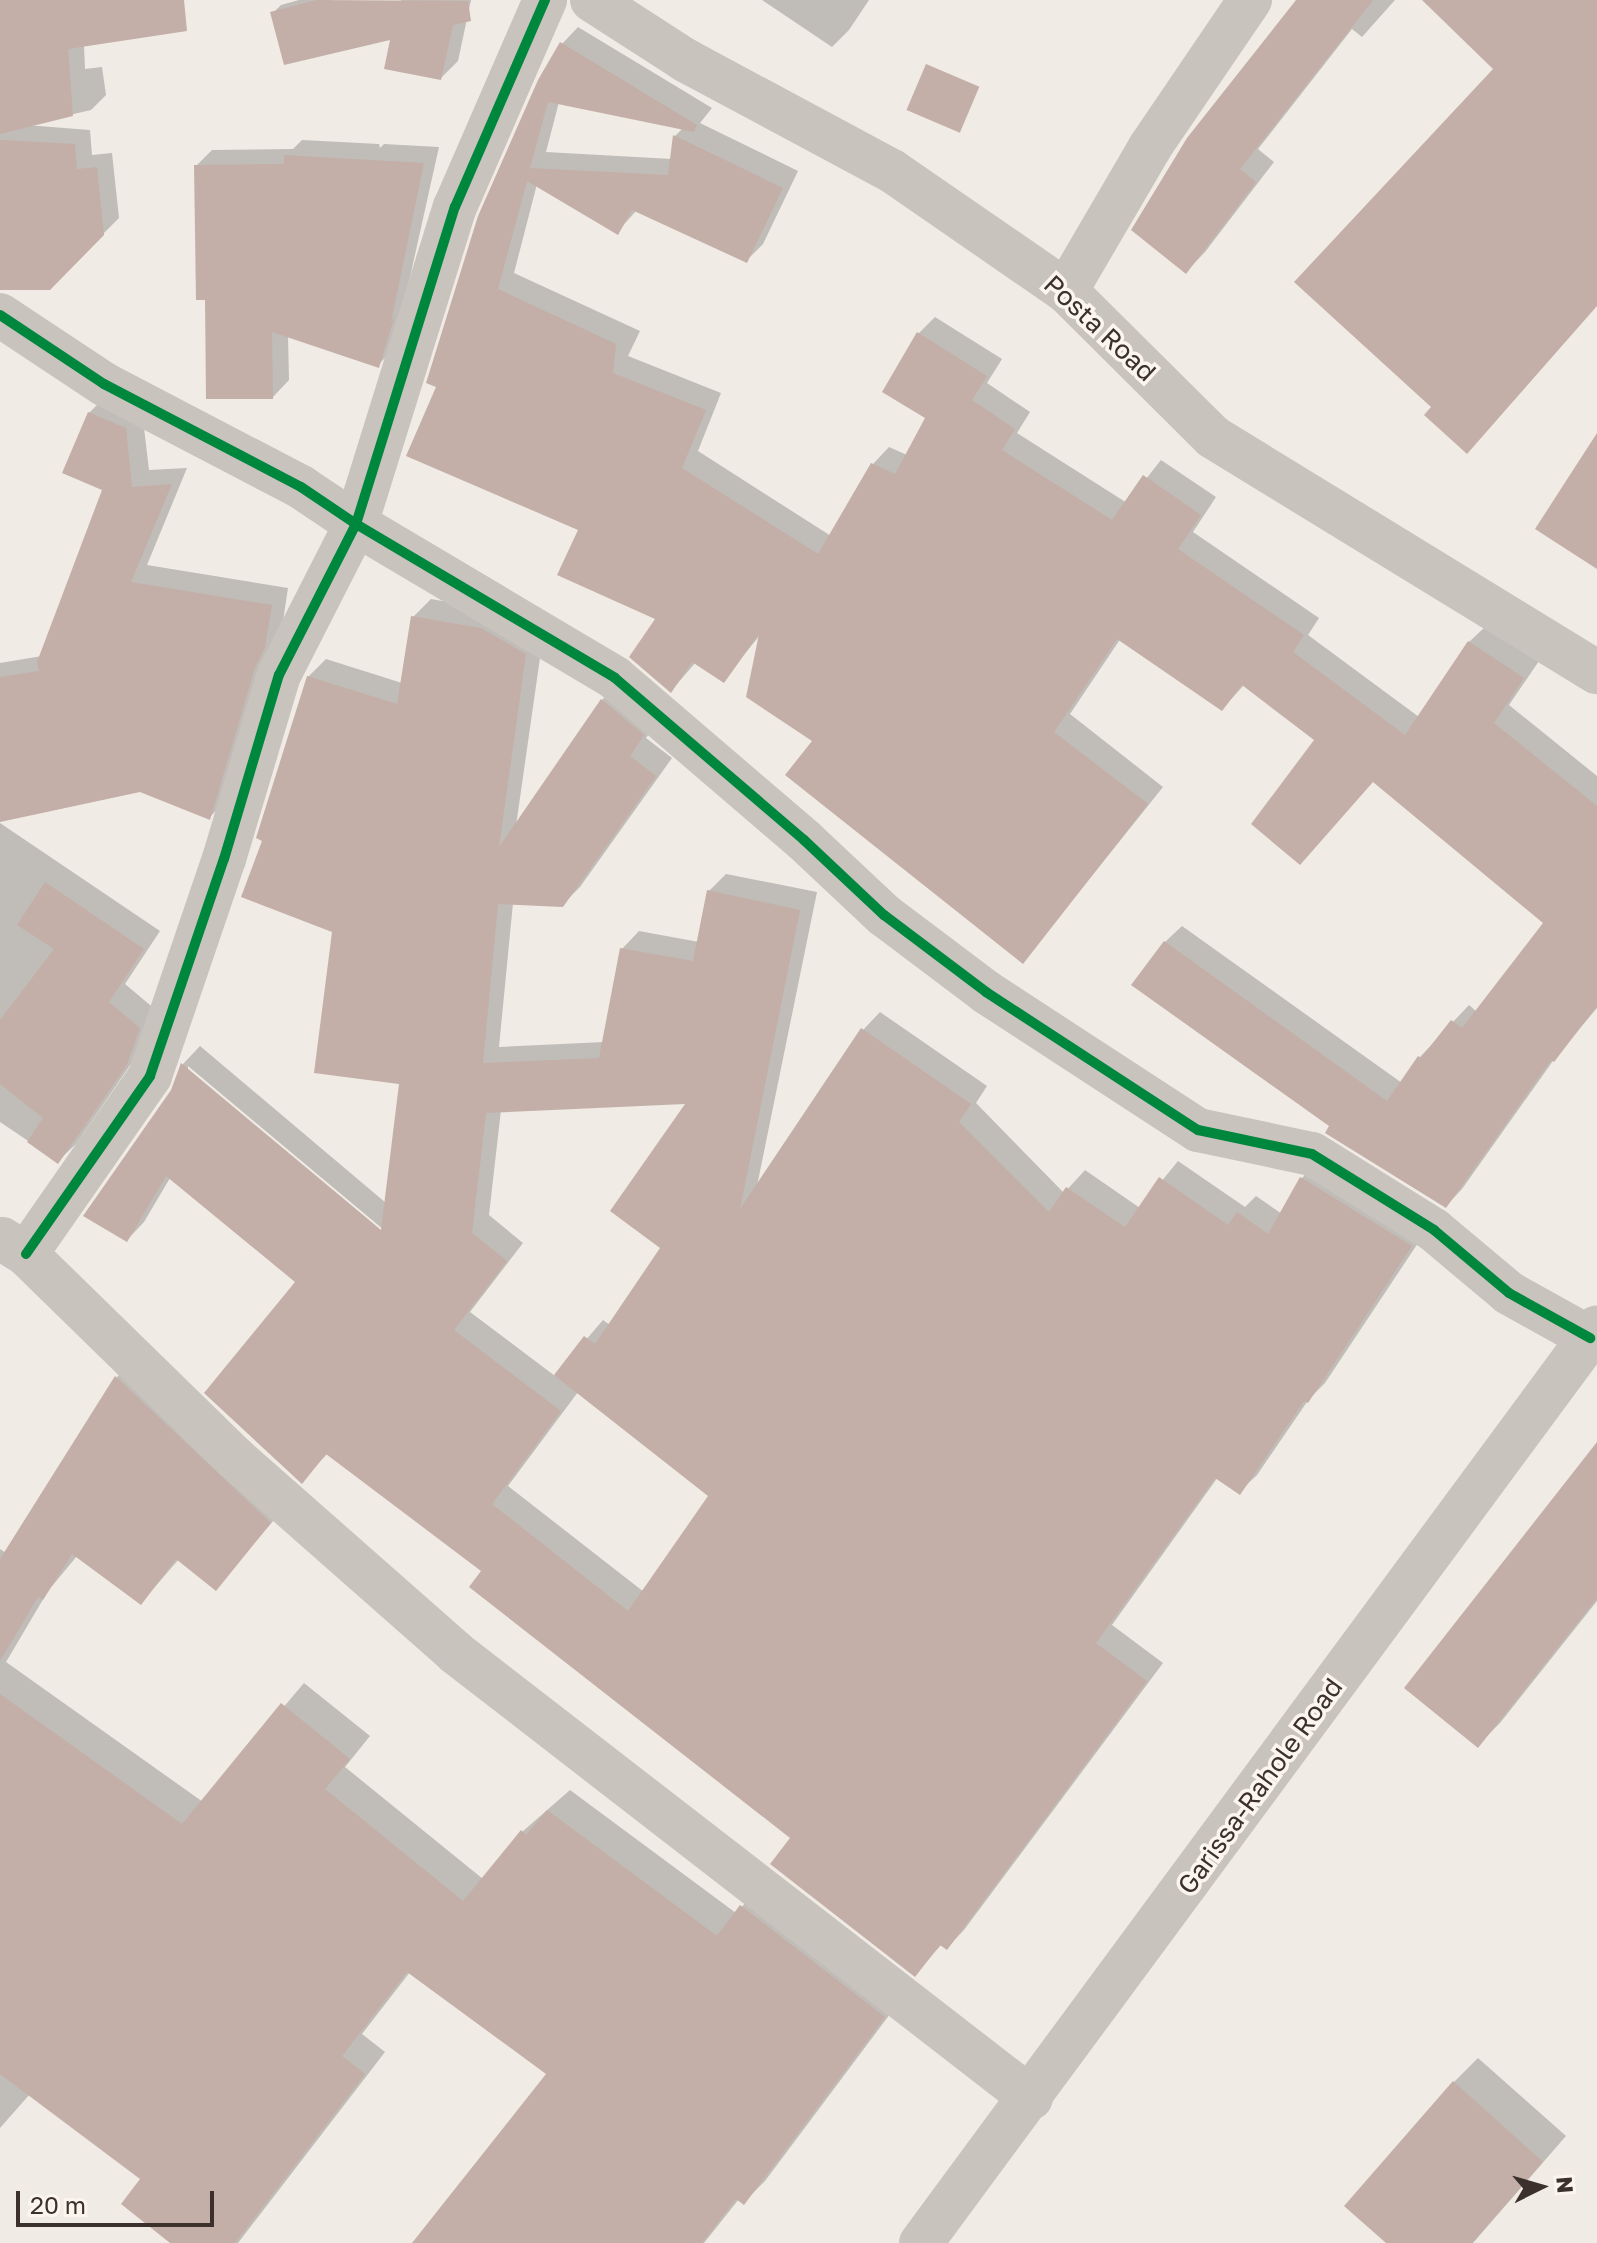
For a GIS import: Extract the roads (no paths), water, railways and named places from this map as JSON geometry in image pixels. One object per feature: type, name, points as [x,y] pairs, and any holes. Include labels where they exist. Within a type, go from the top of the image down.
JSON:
[{"type":"street","points":[[545,0],[455,207],[356,524],[279,675],[224,859],[150,1076],[13,1246],[235,1458],[456,1653],[1031,2098]]},
{"type":"street","name":"Posta Road","points":[[592,0],[685,60],[892,171],[1066,291],[1213,437],[1597,672]]},
{"type":"street","points":[[1066,291],[1150,147],[1250,0]]},
{"type":"street","points":[[0,315],[104,384],[301,487],[356,524],[615,678],[804,840],[884,915],[986,992],[1198,1130],[1312,1154],[1434,1230],[1509,1293],[1594,1333]]},
{"type":"street","name":"Garissa-Rahole Road","points":[[921,2243],[1594,1333]]}]
